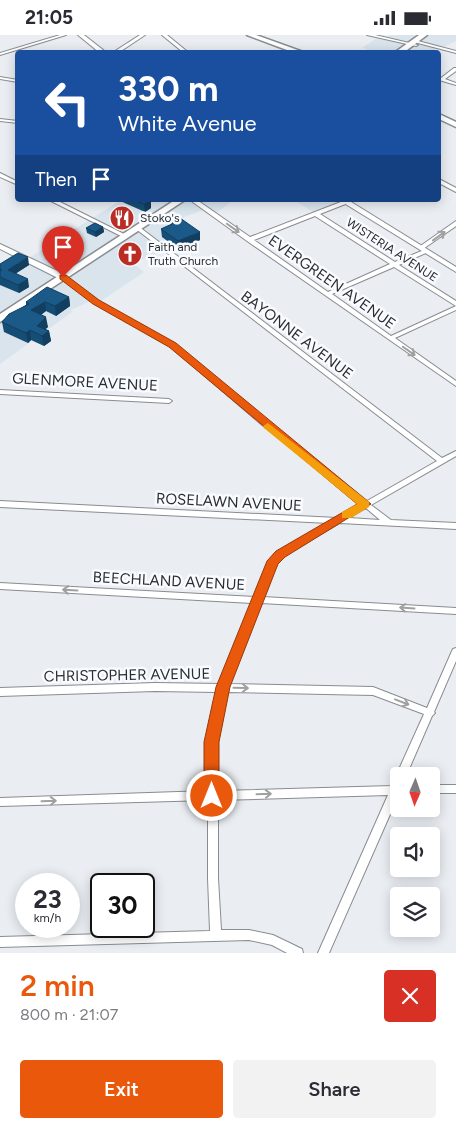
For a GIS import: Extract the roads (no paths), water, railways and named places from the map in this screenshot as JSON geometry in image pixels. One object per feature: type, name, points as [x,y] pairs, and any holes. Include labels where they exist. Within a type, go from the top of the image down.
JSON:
[{"type":"main road","points":[[250,35],[294,50]]},
{"type":"main road","points":[[409,50],[424,35]]},
{"type":"main road","points":[[402,50],[431,35]]},
{"type":"main road","points":[[441,118],[456,125]]},
{"type":"main road","points":[[0,319],[177,202]]},
{"type":"street","points":[[0,54],[64,35]]},
{"type":"street","points":[[81,35],[101,50]]},
{"type":"street","points":[[119,50],[143,35]]},
{"type":"street","points":[[164,35],[183,50]]},
{"type":"street","points":[[369,35],[456,52]]},
{"type":"street","points":[[441,79],[456,69]]},
{"type":"street","points":[[0,78],[15,80]]},
{"type":"street","points":[[441,80],[456,84]]},
{"type":"street","points":[[0,120],[15,122]]},
{"type":"street","points":[[0,175],[15,182]]},
{"type":"street","points":[[441,182],[456,190]]},
{"type":"street","points":[[56,202],[125,237]]},
{"type":"street","name":"EVERGREEN AVENUE","points":[[196,202],[456,384]]},
{"type":"street","points":[[249,240],[342,202]]},
{"type":"street","points":[[346,202],[456,270]]},
{"type":"street","name":"WISTERIA AVENUE","points":[[316,214],[456,304]]},
{"type":"street","points":[[328,294],[395,265],[424,250],[456,223]]},
{"type":"street","name":"BAYONNE AVENUE","points":[[138,228],[442,461]]},
{"type":"street","points":[[0,246],[63,277],[96,302],[172,345],[389,523]]},
{"type":"street","points":[[391,339],[456,308]]},
{"type":"street","name":"GLENMORE AVENUE","points":[[0,392],[169,401]]},
{"type":"street","points":[[216,935],[212,742],[223,687],[276,557],[456,453]]},
{"type":"street","name":"ROSELAWN AVENUE","points":[[0,504],[456,526]]},
{"type":"street","name":"BEECHLAND AVENUE","points":[[0,586],[456,611]]},
{"type":"street","points":[[405,767],[456,651]]},
{"type":"street","name":"CHRISTOPHER AVENUE","points":[[0,692],[155,687],[362,690],[374,691],[430,713]]},
{"type":"street","points":[[0,802],[212,796],[390,787]]},
{"type":"street","points":[[440,789],[456,789]]},
{"type":"street","points":[[323,953],[390,803]]},
{"type":"street","points":[[0,941],[216,935],[262,937],[298,953]]},
{"type":"place","name":"Stoko's","points":[[122,218]]},
{"type":"place","name":"Faith and Truth Church","points":[[130,254]]}]
